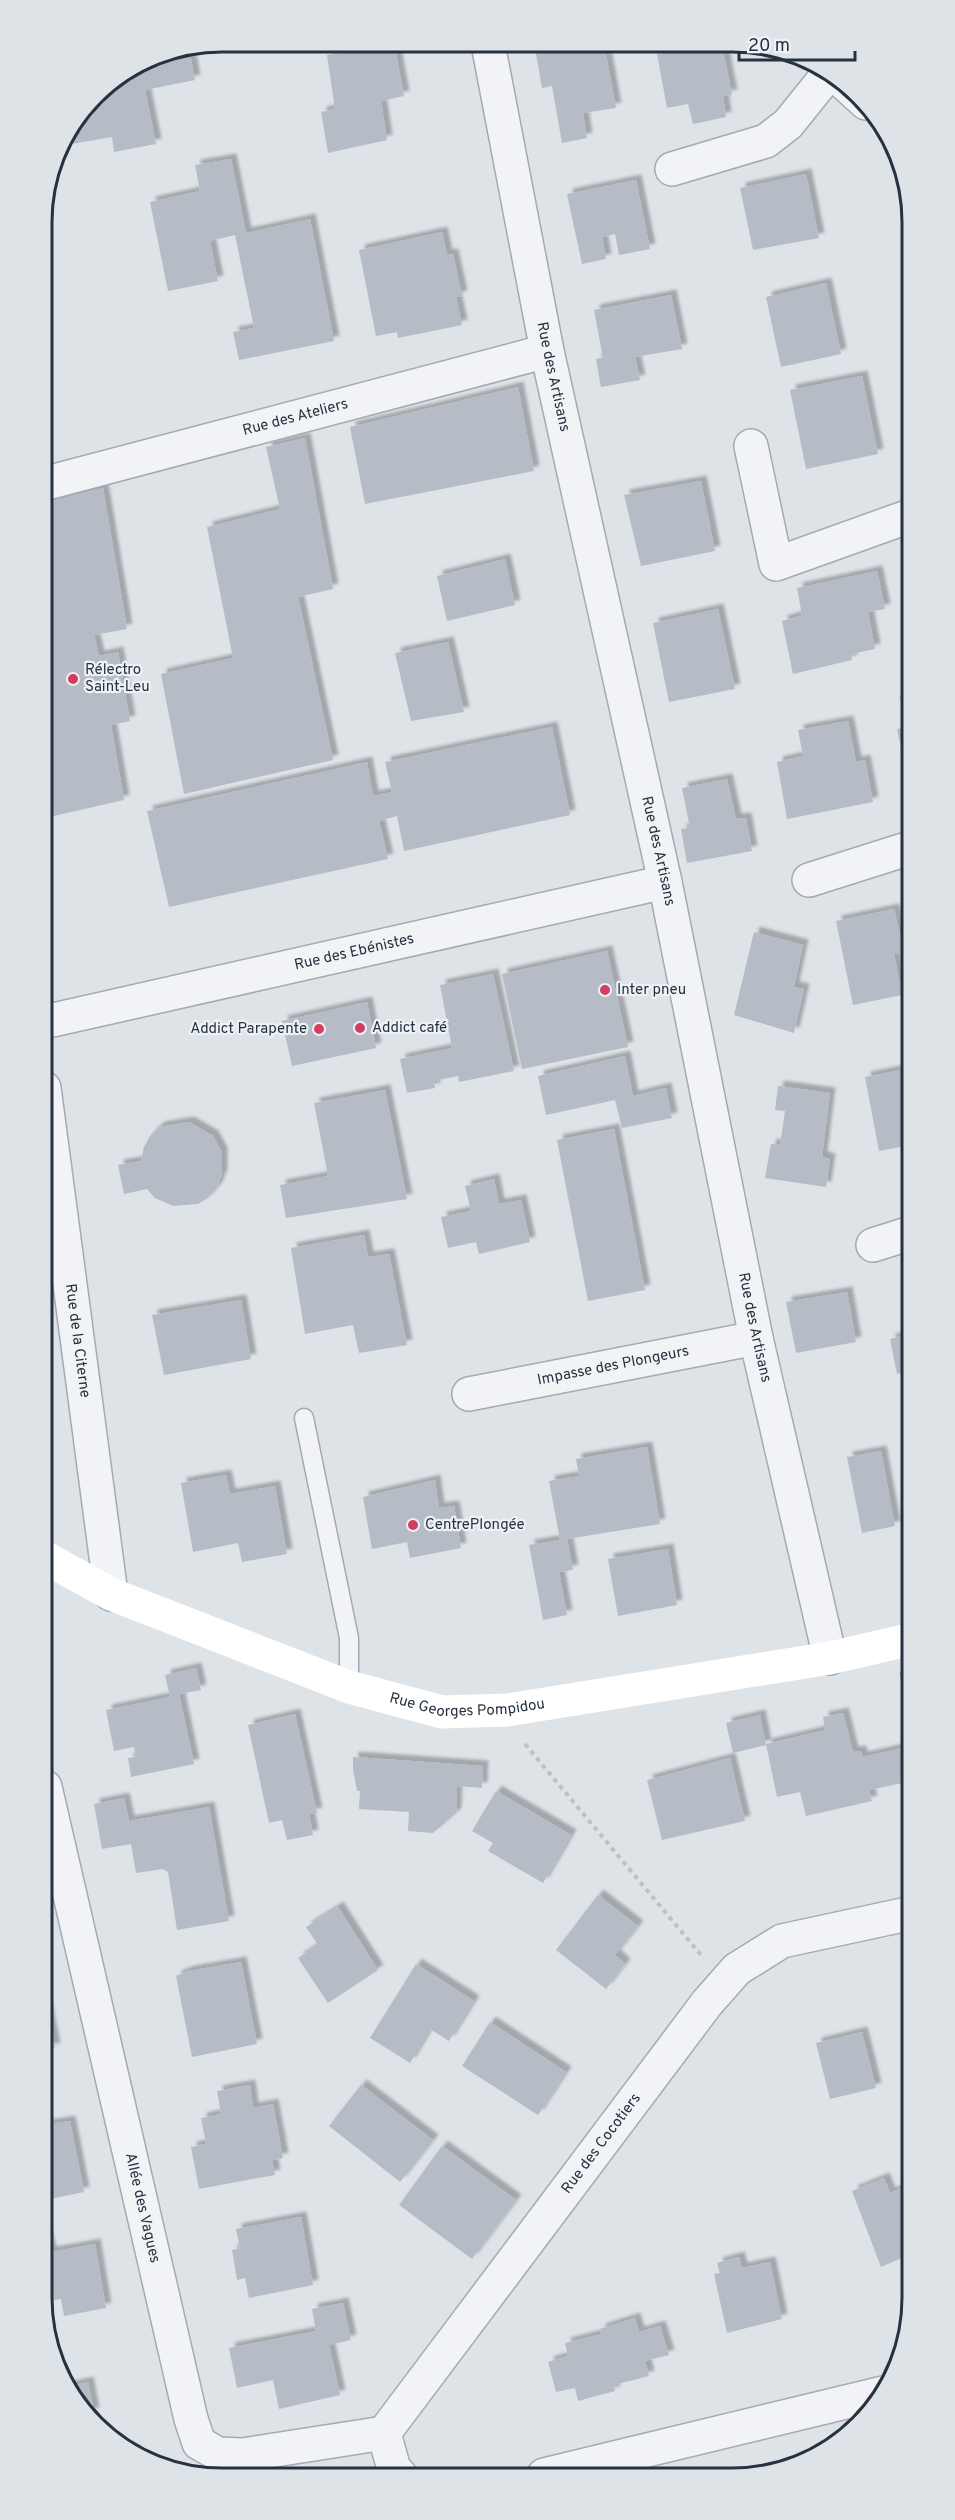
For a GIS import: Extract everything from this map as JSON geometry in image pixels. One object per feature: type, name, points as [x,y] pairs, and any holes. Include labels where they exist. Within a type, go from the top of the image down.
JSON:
[{"type":"main road","name":"Rue Georges Pompidou","points":[[52,1562],[111,1594],[349,1687],[442,1712],[507,1710],[830,1658],[902,1641]]},
{"type":"street","name":"Rue des Artisans","points":[[490,52],[547,351],[665,882],[756,1338],[830,1658]]},
{"type":"street","points":[[672,169],[766,141],[788,124],[824,79]]},
{"type":"street","name":"Rue des Ateliers","points":[[53,481],[547,351]]},
{"type":"street","points":[[751,446],[776,564],[902,519]]},
{"type":"street","points":[[809,880],[902,851]]},
{"type":"street","name":"Rue des Ebénistes","points":[[53,1020],[665,882]]},
{"type":"street","name":"Rue de la Citerne","points":[[53,1153],[111,1594]]},
{"type":"street","points":[[873,1245],[902,1236]]},
{"type":"street","name":"Impasse des Plongeurs","points":[[469,1394],[756,1338]]},
{"type":"street","name":"Allée des Vagues","points":[[52,1818],[186,2396],[199,2443],[218,2454],[243,2455],[384,2433]]},
{"type":"street","name":"Rue des Cocotiers","points":[[384,2433],[707,2003],[737,1969],[782,1941],[902,1915]]},
{"type":"street","points":[[573,2468],[871,2396]]},
{"type":"street","points":[[384,2433],[394,2468]]},
{"type":"lane","points":[[304,1418],[349,1638],[349,1687]]},
{"type":"path","points":[[507,1710],[526,1745],[724,1983]]},
{"type":"building","points":[[342,52],[396,52],[404,96],[381,101],[387,140],[328,153],[321,112],[335,109],[327,55]]},
{"type":"building","points":[[536,52],[606,52],[616,108],[583,113],[587,138],[562,143],[552,86],[542,88]]},
{"type":"building","points":[[723,52],[732,95],[723,96],[726,117],[693,124],[688,104],[667,108],[657,54]]},
{"type":"building","points":[[190,56],[195,80],[145,90],[156,144],[114,152],[112,137],[71,144],[102,102],[128,81],[147,70]]},
{"type":"building","points":[[231,159],[246,233],[310,219],[334,341],[239,360],[233,332],[254,328],[235,235],[210,241],[218,281],[168,291],[150,202],[200,191],[195,165]]},
{"type":"building","points":[[806,174],[819,238],[753,250],[740,188]]},
{"type":"building","points":[[636,180],[650,249],[619,255],[615,234],[602,237],[606,259],[582,264],[567,194]]},
{"type":"building","points":[[442,232],[447,255],[453,254],[462,296],[456,297],[462,325],[398,338],[397,332],[376,336],[359,250]]},
{"type":"building","points":[[826,283],[841,354],[781,367],[766,297]]},
{"type":"building","points":[[671,295],[682,349],[635,357],[640,380],[601,387],[596,359],[603,358],[594,310]]},
{"type":"building","points":[[862,376],[878,454],[806,469],[790,390]]},
{"type":"building","points":[[518,387],[534,471],[365,504],[350,427]]},
{"type":"building","points":[[305,438],[333,589],[298,597],[333,760],[184,794],[161,674],[233,658],[207,527],[280,509],[266,447]]},
{"type":"building","points":[[701,481],[715,551],[641,566],[624,495]]},
{"type":"building","points":[[103,488],[127,629],[94,635],[99,656],[118,652],[130,721],[111,725],[124,800],[53,816],[53,501]]},
{"type":"building","points":[[505,559],[515,605],[447,621],[437,576]]},
{"type":"building","points":[[877,571],[885,609],[868,612],[875,649],[851,654],[852,660],[793,674],[782,621],[802,615],[797,588]]},
{"type":"building","points":[[718,609],[735,689],[669,702],[653,623]]},
{"type":"building","points":[[448,642],[464,712],[411,721],[395,653]]},
{"type":"building","points":[[848,721],[856,762],[865,760],[873,802],[787,819],[777,762],[803,756],[798,730]]},
{"type":"building","points":[[552,727],[570,815],[404,851],[397,816],[379,821],[388,859],[169,907],[147,811],[367,762],[373,796],[392,792],[385,762]]},
{"type":"building","points":[[902,728],[902,752],[897,729]]},
{"type":"building","points":[[727,779],[736,819],[746,818],[752,851],[687,863],[681,829],[690,828],[682,788]]},
{"type":"building","points":[[894,909],[902,943],[902,952],[894,954],[902,995],[853,1005],[836,921]]},
{"type":"building","points":[[754,932],[803,945],[794,987],[804,989],[794,1033],[734,1015]]},
{"type":"building","points":[[607,951],[628,1047],[522,1069],[502,974]]},
{"type":"building","points":[[493,974],[514,1071],[459,1082],[458,1076],[434,1081],[435,1088],[407,1093],[400,1059],[452,1048],[440,985]]},
{"type":"building","points":[[367,1002],[376,1048],[292,1066],[282,1021]]},
{"type":"building","points":[[625,1056],[633,1096],[666,1088],[672,1118],[622,1128],[615,1100],[546,1115],[538,1076]]},
{"type":"building","points":[[902,1070],[902,1147],[879,1151],[865,1077]]},
{"type":"building","points":[[778,1086],[830,1093],[822,1157],[830,1159],[826,1187],[765,1178],[771,1144],[780,1145],[785,1111],[775,1110]]},
{"type":"building","points":[[385,1090],[407,1199],[286,1218],[280,1185],[328,1176],[314,1103]]},
{"type":"building","points":[[189,1122],[213,1136],[222,1153],[222,1174],[217,1187],[208,1198],[198,1204],[173,1206],[155,1198],[147,1189],[124,1194],[118,1165],[141,1161],[144,1147],[159,1127]]},
{"type":"building","points":[[614,1129],[645,1290],[588,1301],[557,1140]]},
{"type":"building","points":[[494,1179],[499,1204],[521,1200],[530,1242],[479,1254],[476,1242],[448,1248],[441,1217],[471,1211],[465,1186]]},
{"type":"building","points":[[364,1235],[368,1257],[389,1254],[407,1345],[359,1353],[353,1325],[305,1334],[291,1248]]},
{"type":"building","points":[[847,1292],[856,1342],[796,1353],[786,1302]]},
{"type":"building","points":[[241,1300],[251,1359],[164,1375],[152,1315]]},
{"type":"building","points":[[902,1336],[902,1373],[897,1374],[890,1339]]},
{"type":"building","points":[[647,1447],[660,1524],[567,1539],[573,1570],[559,1572],[567,1615],[543,1620],[529,1545],[560,1540],[549,1481],[579,1476],[576,1459]]},
{"type":"building","points":[[881,1451],[895,1526],[862,1533],[847,1457]]},
{"type":"building","points":[[226,1475],[230,1494],[275,1486],[287,1554],[242,1562],[238,1543],[193,1552],[181,1483]]},
{"type":"building","name":"CentrePlongée","points":[[435,1480],[439,1508],[454,1506],[461,1548],[410,1558],[407,1542],[372,1549],[363,1497]]},
{"type":"building","points":[[668,1549],[677,1605],[618,1616],[608,1559]]},
{"type":"building","points":[[196,1668],[201,1690],[179,1694],[194,1764],[131,1777],[128,1758],[136,1757],[134,1747],[114,1751],[106,1710],[170,1697],[165,1675]]},
{"type":"building","points":[[843,1713],[853,1752],[861,1751],[862,1757],[902,1748],[902,1783],[869,1790],[872,1801],[806,1816],[800,1792],[777,1797],[766,1744],[825,1730],[823,1717]]},
{"type":"building","points":[[295,1714],[317,1813],[309,1814],[313,1835],[287,1840],[282,1820],[269,1823],[248,1725]]},
{"type":"building","points":[[760,1715],[766,1745],[733,1753],[726,1723]]},
{"type":"building","points":[[353,1757],[483,1766],[482,1788],[457,1786],[456,1813],[433,1833],[408,1831],[409,1812],[359,1809],[360,1791],[357,1791]]},
{"type":"building","points":[[730,1758],[745,1821],[662,1840],[647,1780]]},
{"type":"building","points":[[496,1791],[571,1835],[543,1883],[488,1851],[493,1843],[472,1831]]},
{"type":"building","points":[[124,1798],[129,1821],[209,1807],[229,1921],[177,1930],[168,1872],[163,1869],[136,1873],[131,1844],[102,1849],[94,1804]]},
{"type":"building","points":[[598,1895],[638,1926],[615,1955],[625,1964],[606,1989],[556,1950]]},
{"type":"building","points":[[338,1907],[378,1970],[328,2003],[298,1958],[318,1945],[306,1927]]},
{"type":"building","points":[[241,1962],[257,2044],[192,2057],[176,1976],[189,1971]]},
{"type":"building","points":[[416,1964],[474,2001],[449,2041],[430,2029],[410,2063],[370,2038]]},
{"type":"building","points":[[490,2022],[566,2072],[538,2115],[462,2066]]},
{"type":"building","points":[[862,2032],[876,2088],[830,2099],[816,2043]]},
{"type":"building","points":[[250,2085],[253,2108],[273,2104],[283,2158],[272,2160],[275,2175],[199,2189],[191,2147],[206,2144],[201,2118],[221,2114],[217,2091]]},
{"type":"building","points":[[361,2085],[433,2140],[400,2182],[329,2126]]},
{"type":"building","points":[[70,2121],[84,2192],[52,2199],[52,2124]]},
{"type":"building","points":[[442,2146],[516,2200],[472,2259],[399,2205]]},
{"type":"building","points":[[884,2178],[890,2193],[902,2188],[902,2258],[881,2267],[852,2191]]},
{"type":"building","points":[[301,2217],[313,2285],[249,2298],[245,2278],[237,2280],[232,2250],[240,2248],[236,2229]]},
{"type":"building","points":[[95,2244],[106,2308],[64,2316],[61,2299],[52,2301],[52,2252]]},
{"type":"building","points":[[739,2257],[742,2268],[770,2262],[782,2319],[727,2333],[714,2274],[720,2273],[717,2263]]},
{"type":"building","points":[[343,2303],[351,2340],[329,2345],[340,2395],[279,2409],[273,2380],[237,2388],[229,2348],[316,2331],[312,2309]]},
{"type":"building","points":[[635,2318],[639,2332],[660,2326],[669,2355],[645,2361],[649,2376],[614,2385],[615,2391],[578,2401],[575,2388],[556,2392],[548,2362],[568,2356],[565,2343],[601,2334],[600,2329]]},
{"type":"building","points":[[88,2382],[93,2407],[88,2401],[77,2385]]},
{"type":"place","name":"Rélectro Saint-Leu","points":[[73,679]]},
{"type":"place","name":"Inter pneu","points":[[605,990]]},
{"type":"place","name":"Addict café","points":[[360,1028]]},
{"type":"place","name":"Addict Parapente","points":[[319,1029]]},
{"type":"place","name":"CentrePlongée","points":[[413,1525]]}]
